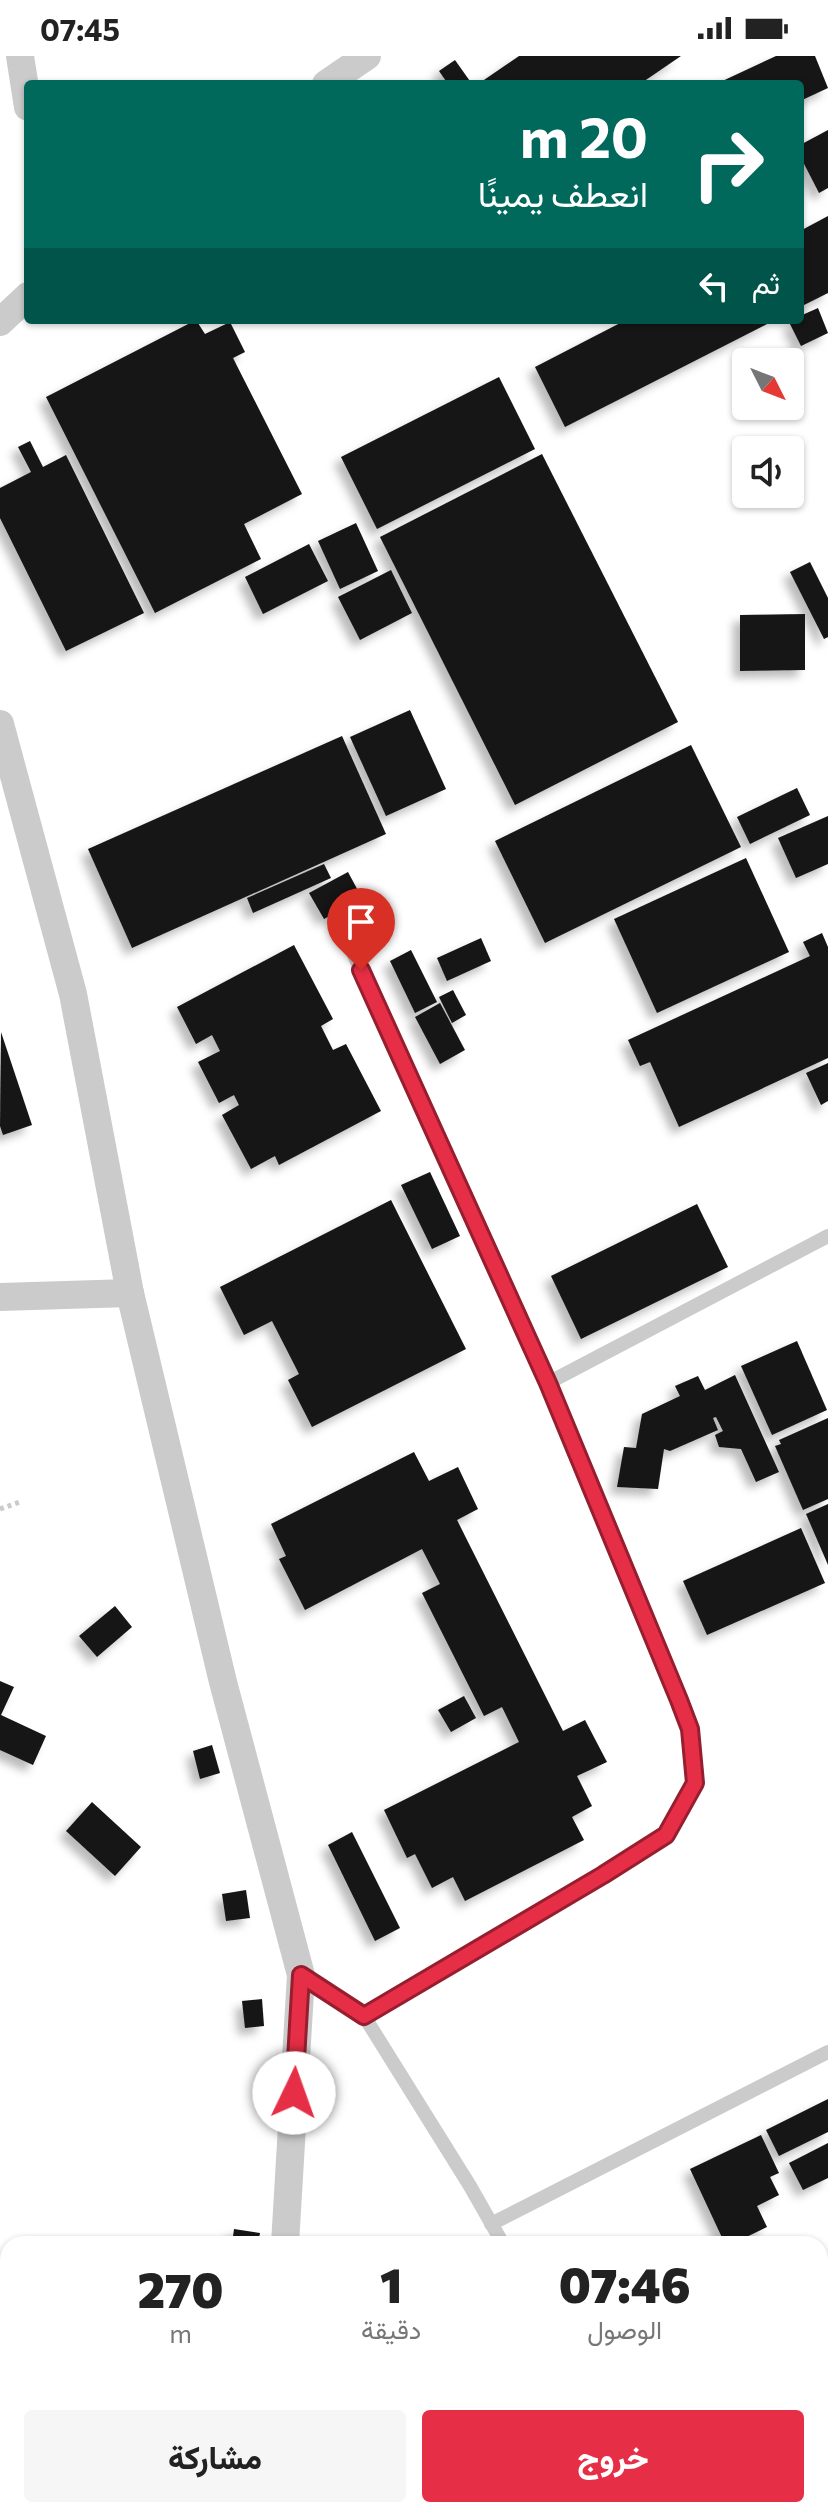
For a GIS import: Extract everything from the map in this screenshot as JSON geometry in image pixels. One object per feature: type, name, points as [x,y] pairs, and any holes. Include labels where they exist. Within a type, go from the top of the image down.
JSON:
[{"type":"street","points":[[20,56],[24,82]]},
{"type":"street","points":[[332,80],[367,56]]},
{"type":"street","points":[[0,322],[24,300]]},
{"type":"street","points":[[0,724],[73,994],[130,1293],[223,1682],[301,1975],[285,2236]]},
{"type":"street","points":[[0,1297],[130,1293]]},
{"type":"lane","points":[[348,942],[548,1383],[690,1729],[695,1783],[666,1835],[364,2016]]},
{"type":"lane","points":[[548,1383],[828,1236]]},
{"type":"lane","points":[[301,1975],[364,2016],[498,2236]]},
{"type":"lane","points":[[491,2224],[828,2052]]},
{"type":"path","points":[[0,1509],[20,1502]]},
{"type":"building","points":[[519,56],[681,56],[646,80],[484,80]]},
{"type":"building","points":[[776,56],[815,56],[828,88],[804,99],[804,80],[725,80]]},
{"type":"building","points":[[455,60],[469,80],[445,80],[439,71]]},
{"type":"building","points":[[828,130],[828,188],[819,193],[804,164],[804,143]]},
{"type":"building","points":[[828,216],[828,293],[804,305],[804,229]]},
{"type":"building","points":[[818,308],[828,333],[801,346],[790,324],[804,324],[804,314]]},
{"type":"building","points":[[188,324],[199,324],[205,334],[231,324],[245,352],[233,358],[302,494],[244,524],[261,559],[155,613],[46,397]]},
{"type":"building","points":[[618,324],[767,324],[565,427],[535,367]]},
{"type":"building","points":[[499,377],[535,449],[377,529],[341,457]]},
{"type":"building","points":[[30,441],[43,467],[66,455],[144,613],[66,651],[0,518],[0,488],[31,472],[18,447]]},
{"type":"building","points":[[542,454],[678,722],[515,805],[380,537]]},
{"type":"building","points":[[356,523],[378,571],[340,589],[318,541]]},
{"type":"building","points":[[309,544],[328,581],[263,614],[245,577]]},
{"type":"building","points":[[810,562],[828,598],[828,637],[824,639],[790,572]]},
{"type":"building","points":[[391,570],[412,613],[360,640],[338,597]]},
{"type":"building","points":[[805,614],[805,670],[740,671],[740,615]]},
{"type":"building","points":[[410,710],[446,789],[386,816],[350,737]]},
{"type":"building","points":[[342,736],[386,834],[132,948],[88,849]]},
{"type":"building","points":[[691,745],[741,847],[545,943],[495,841]]},
{"type":"building","points":[[797,788],[810,815],[750,844],[737,817]]},
{"type":"building","points":[[828,816],[828,864],[796,878],[778,838]]},
{"type":"building","points":[[746,858],[789,952],[657,1013],[614,919]]},
{"type":"building","points":[[324,864],[331,878],[253,913],[247,898]]},
{"type":"building","points":[[348,872],[362,898],[324,919],[309,893]]},
{"type":"building","points":[[822,933],[828,947],[828,1058],[679,1127],[650,1062],[640,1066],[628,1040],[810,956],[803,942]]},
{"type":"building","points":[[481,938],[491,961],[447,981],[437,958]]},
{"type":"building","points":[[294,945],[333,1019],[321,1026],[333,1050],[346,1044],[381,1111],[279,1165],[275,1156],[251,1169],[222,1115],[239,1105],[234,1095],[219,1103],[198,1062],[220,1051],[212,1035],[196,1044],[177,1007]]},
{"type":"building","points":[[411,950],[437,1002],[415,1013],[390,961]]},
{"type":"building","points":[[453,990],[466,1015],[452,1023],[439,997]]},
{"type":"building","points":[[440,1003],[465,1050],[440,1064],[415,1017]]},
{"type":"building","points":[[1,1032],[32,1125],[3,1135],[0,1126]]},
{"type":"building","points":[[828,1063],[828,1101],[821,1105],[806,1073]]},
{"type":"building","points":[[430,1172],[460,1236],[432,1249],[401,1185]]},
{"type":"building","points":[[391,1200],[466,1349],[312,1427],[288,1380],[299,1374],[272,1321],[244,1335],[220,1287]]},
{"type":"building","points":[[697,1204],[728,1267],[581,1339],[551,1276]]},
{"type":"building","points":[[797,1341],[827,1410],[772,1435],[741,1366]]},
{"type":"building","points":[[735,1375],[779,1472],[756,1482],[741,1449],[719,1447],[715,1435],[723,1431],[716,1417],[713,1418],[718,1430],[670,1451],[664,1449],[658,1489],[617,1487],[624,1447],[636,1448],[642,1414],[680,1396],[675,1386],[698,1376],[705,1390]]},
{"type":"building","points":[[828,1418],[828,1499],[803,1510],[775,1446],[781,1444],[779,1440]]},
{"type":"building","points":[[414,1452],[429,1481],[458,1467],[478,1509],[457,1520],[563,1731],[585,1720],[607,1762],[577,1776],[592,1806],[572,1817],[584,1840],[465,1901],[453,1877],[432,1888],[415,1854],[407,1858],[384,1810],[519,1742],[502,1707],[484,1716],[422,1593],[440,1584],[422,1549],[305,1610],[279,1559],[286,1556],[271,1524]]},
{"type":"building","points":[[828,1504],[828,1565],[806,1514]]},
{"type":"building","points":[[801,1528],[825,1583],[707,1635],[683,1581]]},
{"type":"building","points":[[115,1606],[132,1627],[97,1657],[79,1636]]},
{"type":"building","points":[[0,1681],[14,1687],[1,1715],[46,1736],[33,1765],[0,1750]]},
{"type":"building","points":[[464,1696],[476,1718],[451,1732],[438,1710]]},
{"type":"building","points":[[212,1745],[220,1773],[200,1779],[193,1751]]},
{"type":"building","points":[[92,1802],[141,1847],[115,1876],[66,1831]]},
{"type":"building","points":[[352,1832],[400,1928],[375,1941],[328,1845]]},
{"type":"building","points":[[246,1890],[250,1918],[226,1921],[222,1894]]},
{"type":"building","points":[[262,1999],[264,2026],[245,2028],[242,2001]]},
{"type":"building","points":[[828,2099],[828,2132],[779,2156],[766,2130]]},
{"type":"building","points":[[761,2135],[779,2173],[770,2177],[779,2195],[757,2206],[767,2227],[748,2236],[721,2236],[690,2169]]},
{"type":"building","points":[[828,2143],[828,2178],[803,2190],[789,2163]]},
{"type":"building","points":[[234,2229],[260,2233],[259,2236],[233,2236]]},
{"type":"route","points":[[294,2093],[301,1975],[364,2016],[666,1835],[695,1783],[690,1729],[679,1700],[548,1383],[361,970]]}]
